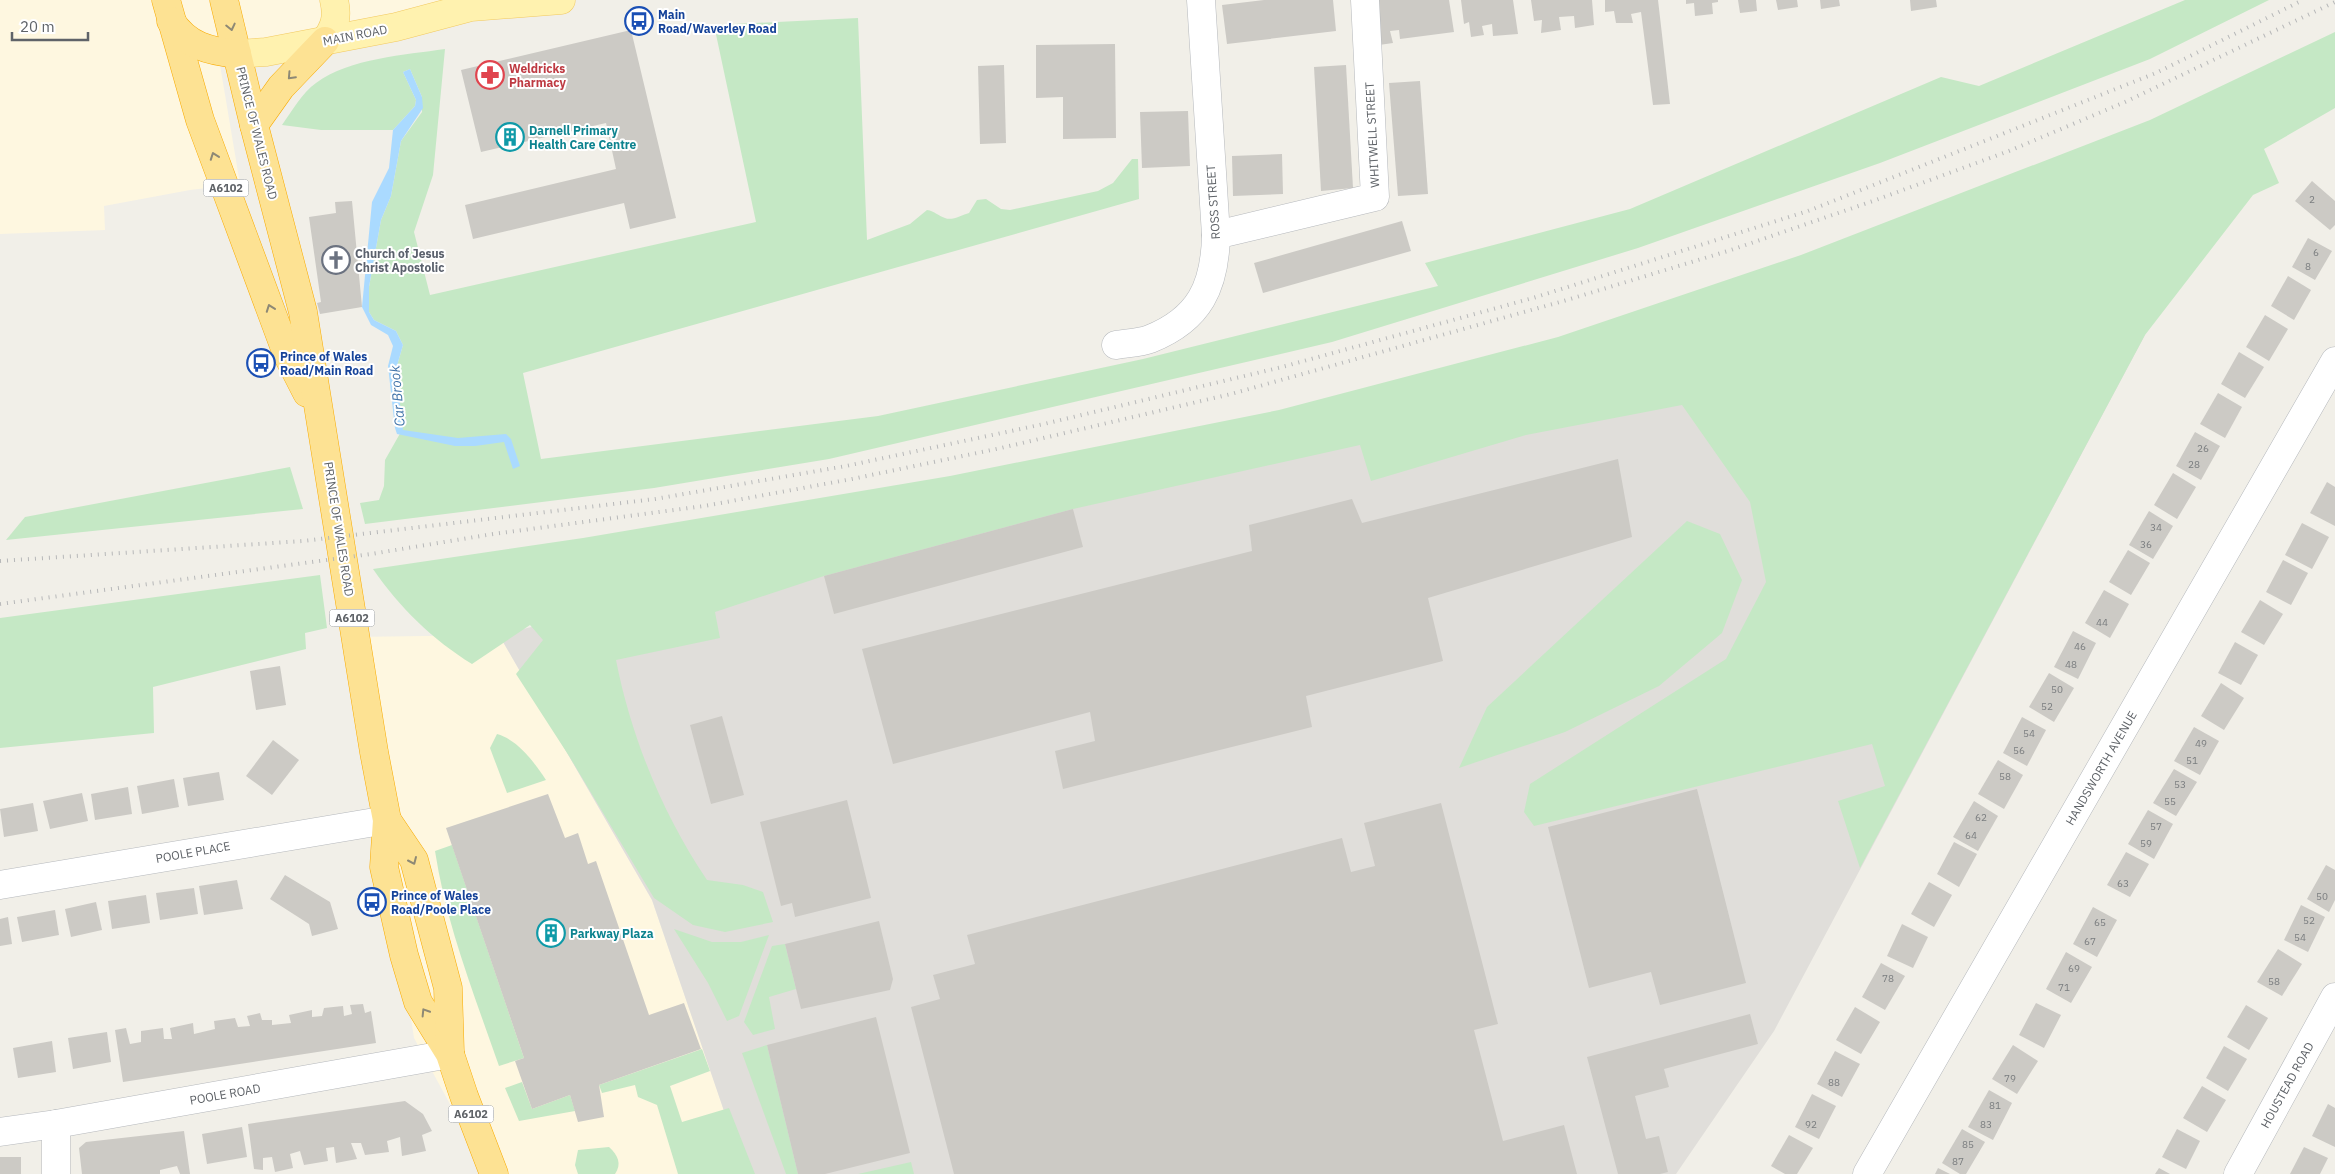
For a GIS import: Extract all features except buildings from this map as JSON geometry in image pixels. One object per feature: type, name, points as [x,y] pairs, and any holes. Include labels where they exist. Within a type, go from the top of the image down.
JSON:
[{"type":"highway","name":"A6102","points":[[224,0],[237,54]]},
{"type":"highway","points":[[170,7],[179,33],[192,43],[212,51],[237,54]]},
{"type":"highway","name":"PRINCE OF WALES ROAD","points":[[170,7],[200,120],[280,335],[319,417]]},
{"type":"highway","points":[[254,125],[281,87],[325,41]]},
{"type":"highway","name":"PRINCE OF WALES ROAD","points":[[237,54],[303,312],[387,820],[384,867],[404,955],[418,1002],[450,1054],[494,1174]]},
{"type":"main road","points":[[325,41],[334,28],[337,12],[334,0]]},
{"type":"main road","name":"MAIN ROAD","points":[[430,0],[471,7]]},
{"type":"main road","name":"MAIN ROAD","points":[[237,54],[266,52],[396,27],[471,7],[561,0]]},
{"type":"street","name":"ROSS STREET","points":[[1116,345],[1149,340],[1181,324],[1202,300],[1215,265],[1216,235],[1201,0]]},
{"type":"street","name":"WHITWELL STREET","points":[[1216,235],[1375,197],[1365,0]]},
{"type":"street","name":"HANDSWORTH AVENUE","points":[[1867,1174],[2335,361]]},
{"type":"street","name":"POOLE PLACE","points":[[0,885],[387,820]]},
{"type":"street","name":"HOUSTEAD ROAD","points":[[2238,1174],[2335,997]]},
{"type":"street","name":"POOLE ROAD","points":[[0,1132],[56,1124],[450,1054]]},
{"type":"street","points":[[56,1124],[56,1174]]},
{"type":"shaded area","points":[[0,0],[577,0],[416,17],[217,47],[240,184],[190,190],[104,206],[105,230],[0,234]]},
{"type":"shaded area","points":[[2145,230],[2145,335],[1774,1031],[1676,1174],[752,1174],[740,1158],[652,900],[499,635]]},
{"type":"shaded area","points":[[499,635],[652,900],[740,1157],[752,1174],[488,1174],[414,1038],[352,637]]},
{"type":"green space","points":[[2185,0],[2269,0],[2150,59],[1880,163],[1638,248],[1332,342],[829,459],[654,488],[365,524],[360,503],[379,500],[384,486],[385,460],[402,430],[396,369],[403,345],[396,331],[374,320],[369,312],[369,287],[381,220],[391,196],[401,141],[422,112],[422,97],[410,69],[403,72],[416,100],[415,106],[393,130],[321,130],[282,125],[306,92],[316,83],[345,68],[378,59],[445,49],[433,175],[414,232],[430,295],[756,222],[714,25],[858,18],[867,240],[910,224],[927,210],[951,219],[969,213],[977,200],[986,199],[1001,209],[1010,210],[1098,191],[1113,183],[1132,159],[1138,159],[1139,199],[523,373],[541,459],[878,416],[1143,359],[1438,286],[1425,263],[1630,209],[1941,77],[1979,86]]},
{"type":"green space","points":[[2335,32],[2335,108],[2264,149],[2279,183],[2253,195],[2145,335],[1860,868],[1838,801],[1885,786],[1872,744],[1534,826],[1524,812],[1530,784],[1726,659],[1766,582],[1750,502],[1682,405],[1526,435],[1371,481],[1360,445],[1073,509],[824,576],[715,612],[720,638],[616,660],[630,718],[640,746],[663,802],[691,855],[707,880],[743,885],[763,892],[773,922],[725,932],[693,925],[654,898],[569,756],[516,674],[543,640],[530,625],[472,664],[418,622],[373,569],[583,538],[950,476],[1279,410],[1558,337],[1801,255],[2150,120]]},
{"type":"green space","points":[[290,467],[303,509],[6,540],[25,517]]},
{"type":"green space","points":[[1687,521],[1720,534],[1742,580],[1722,633],[1659,686],[1565,732],[1459,768],[1487,707]]},
{"type":"green space","points":[[320,575],[327,628],[305,633],[306,649],[153,687],[154,733],[0,748],[0,618]]},
{"type":"green space","points":[[497,734],[519,746],[546,780],[507,793],[490,748]]},
{"type":"green space","points":[[452,845],[524,1058],[499,1066],[462,960],[440,878],[435,851]]},
{"type":"green space","points":[[674,929],[712,942],[741,942],[769,935],[739,1016],[727,1021],[708,983]]},
{"type":"green space","points":[[785,944],[796,989],[769,997],[775,1029],[753,1035],[744,1022],[772,946]]},
{"type":"green space","points":[[767,1045],[798,1174],[786,1174],[742,1053]]},
{"type":"green space","points":[[702,1049],[710,1071],[670,1086],[682,1122],[729,1108],[755,1174],[678,1174],[657,1105],[638,1097],[635,1085],[602,1093],[599,1085]]},
{"type":"green space","points":[[522,1082],[532,1109],[570,1095],[575,1111],[519,1121],[505,1088]]},
{"type":"green space","points":[[609,1147],[615,1153],[619,1163],[615,1174],[578,1174],[575,1165],[578,1150]]},
{"type":"green space","points":[[911,1162],[914,1174],[858,1174]]},
{"type":"water","name":"Car Brook","points":[[410,69],[422,97],[423,108],[401,141],[391,196],[381,220],[369,287],[369,312],[374,320],[396,331],[403,345],[396,369],[403,430],[458,438],[506,434],[511,439],[520,466],[513,469],[504,442],[475,446],[455,446],[397,434],[388,366],[393,346],[388,335],[371,325],[362,307],[372,202],[389,168],[393,130],[415,106],[416,100],[403,72]]},
{"type":"railway","points":[[0,561],[303,541],[655,499],[846,466],[1044,424],[1282,367],[1533,298],[1808,211],[2156,73],[2303,0]]},
{"type":"railway","points":[[0,604],[371,554],[493,534],[704,506],[852,479],[1001,448],[1231,394],[1567,300],[1731,250],[1873,201],[2009,151],[2125,102],[2335,2]]},
{"type":"place","name":"Main Road/Waverley Road","points":[[639,21]]},
{"type":"place","name":"Weldricks Pharmacy","points":[[490,75]]},
{"type":"place","name":"Darnell Primary Health Care Centre","points":[[510,137]]},
{"type":"place","name":"Church of Jesus Christ Apostolic","points":[[336,260]]},
{"type":"place","name":"Prince of Wales Road/Main Road","points":[[261,363]]},
{"type":"place","name":"Prince of Wales Road/Poole Place","points":[[372,902]]},
{"type":"place","name":"Parkway Plaza","points":[[551,933]]}]
